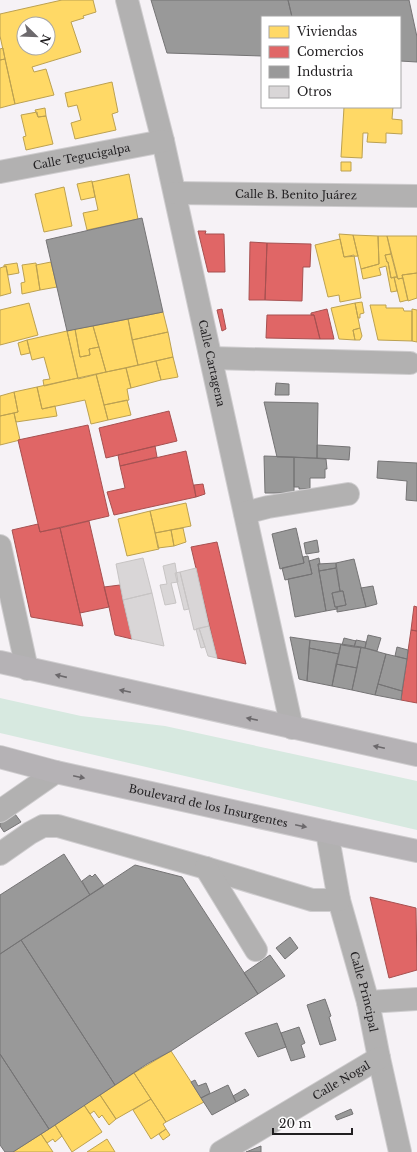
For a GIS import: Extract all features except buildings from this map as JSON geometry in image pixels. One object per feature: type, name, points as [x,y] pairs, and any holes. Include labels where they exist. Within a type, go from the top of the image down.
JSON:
[{"type":"main road","points":[[0,662],[417,755]]},
{"type":"main road","name":"Boulevard de los Insurgentes","points":[[0,757],[56,772],[417,851]]},
{"type":"street","name":"Calle Cartagena","points":[[127,0],[175,193],[292,728]]},
{"type":"street","name":"Calle Tegucigalpa","points":[[0,172],[163,141]]},
{"type":"street","name":"Calle B. Benito Juárez","points":[[175,193],[417,196]]},
{"type":"street","points":[[211,358],[410,363]]},
{"type":"street","points":[[245,513],[268,507],[348,494]]},
{"type":"street","points":[[0,546],[27,669]]},
{"type":"street","points":[[0,811],[56,772]]},
{"type":"street","points":[[0,854],[30,833],[43,826],[58,826],[312,900],[339,900]]},
{"type":"street","name":"Calle Principal","points":[[327,832],[339,900],[368,1002],[400,1152]]},
{"type":"street","points":[[206,868],[256,950]]},
{"type":"street","points":[[368,1002],[417,999]]},
{"type":"street","name":"Calle Nogal","points":[[221,1152],[379,1058]]},
{"type":"shaded area","points":[[0,698],[81,716],[165,726],[417,781],[417,830],[0,733]]}]
